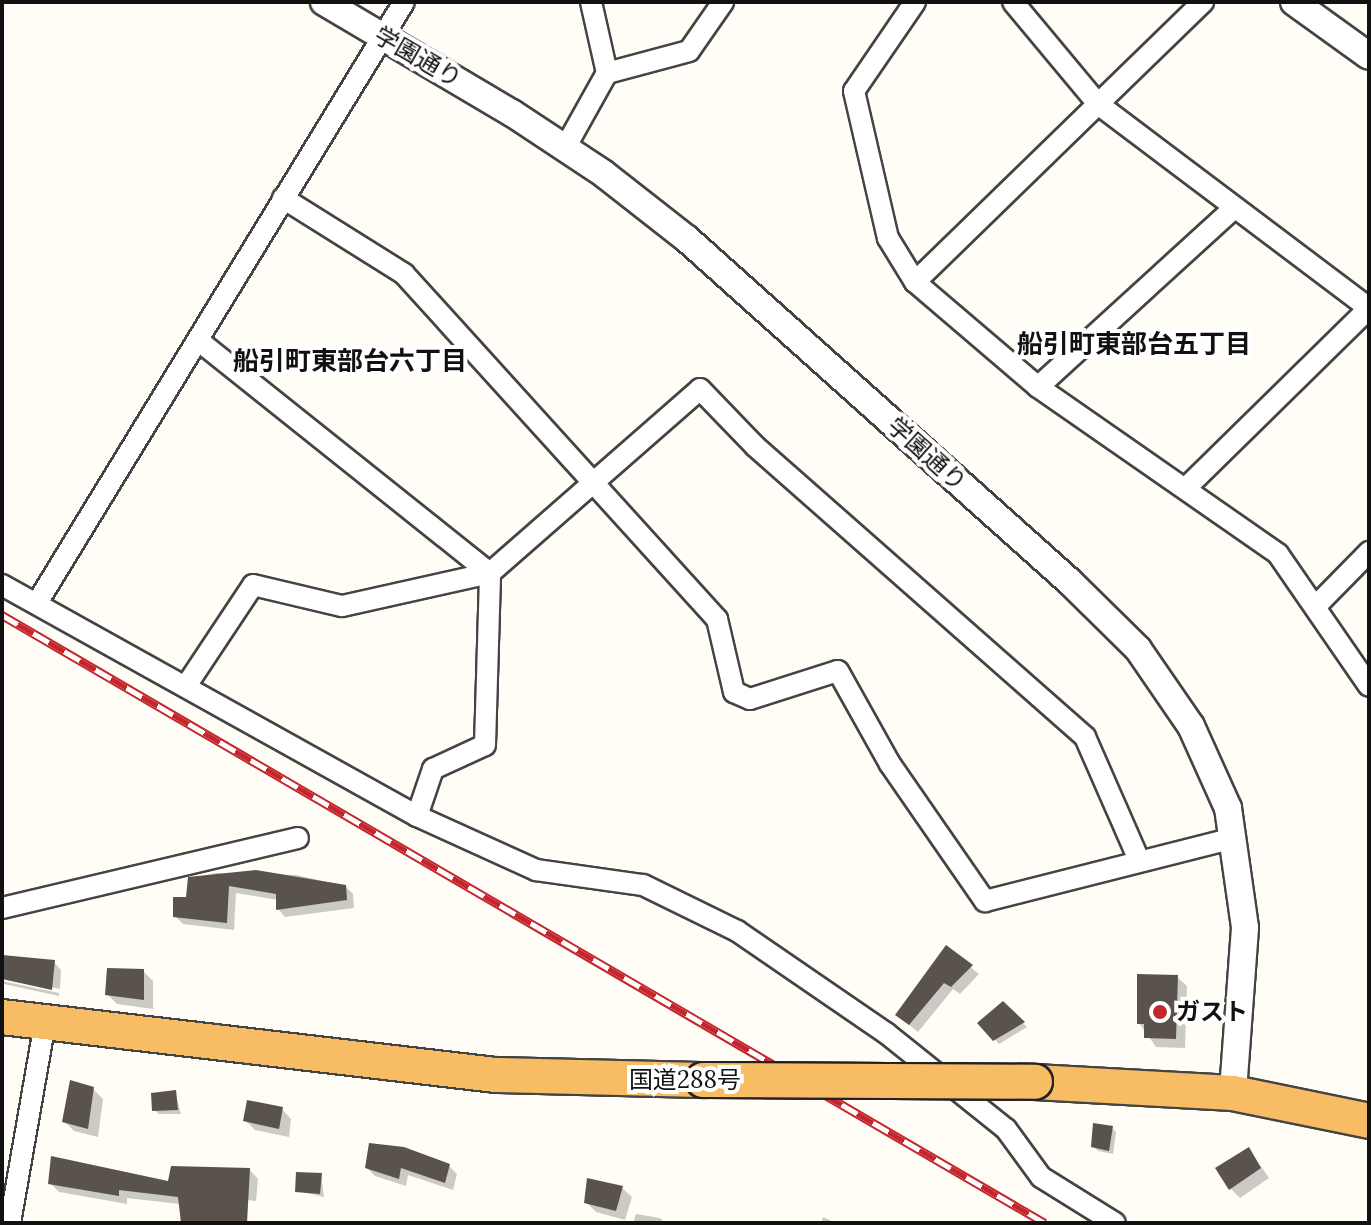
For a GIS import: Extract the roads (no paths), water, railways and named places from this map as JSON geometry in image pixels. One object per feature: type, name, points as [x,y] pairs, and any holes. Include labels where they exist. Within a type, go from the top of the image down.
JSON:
[{"type":"highway","name":"国道288号","points":[[2,1017],[495,1075],[1035,1082],[1233,1093],[1369,1121]]},
{"type":"street","name":"学園通り","points":[[324,2],[565,148],[687,239],[1069,581],[1138,649],[1191,726],[1228,808],[1245,928],[1233,1093]]},
{"type":"street","points":[[37,603],[404,2]]},
{"type":"street","points":[[565,148],[607,73],[591,2]]},
{"type":"street","points":[[607,73],[689,51],[723,2]]},
{"type":"street","points":[[915,2],[854,91],[888,238],[915,282],[1038,387],[1187,487],[1278,554],[1369,686]]},
{"type":"street","points":[[1013,2],[1098,104],[1369,308],[1187,487]]},
{"type":"street","points":[[915,282],[1203,2]]},
{"type":"street","points":[[1294,2],[1369,56]]},
{"type":"street","points":[[283,198],[404,274],[717,619],[734,692],[750,699],[838,671],[890,764],[985,901],[1138,858],[1234,838]]},
{"type":"street","points":[[1038,387],[1234,208]]},
{"type":"street","points":[[199,341],[490,573]]},
{"type":"street","points":[[186,686],[253,585],[342,606],[490,573],[700,389],[755,446],[1085,737],[1138,858]]},
{"type":"street","points":[[1316,606],[1369,552]]},
{"type":"street","points":[[417,816],[433,769],[485,745],[490,573]]},
{"type":"street","points":[[2,585],[417,816],[536,870],[643,885],[737,931],[886,1033],[1006,1129],[1041,1177],[1115,1223]]},
{"type":"street","points":[[2,908],[298,838]]},
{"type":"street","points":[[10,1223],[45,1023]]},
{"type":"railway","points":[[2,615],[1045,1223]]},
{"type":"place","name":"ガスト","points":[[1160,1012]]},
{"type":"district","name":"船引町東部台五丁目","points":[[1134,344]]},
{"type":"district","name":"船引町東部台六丁目","points":[[350,361]]}]
